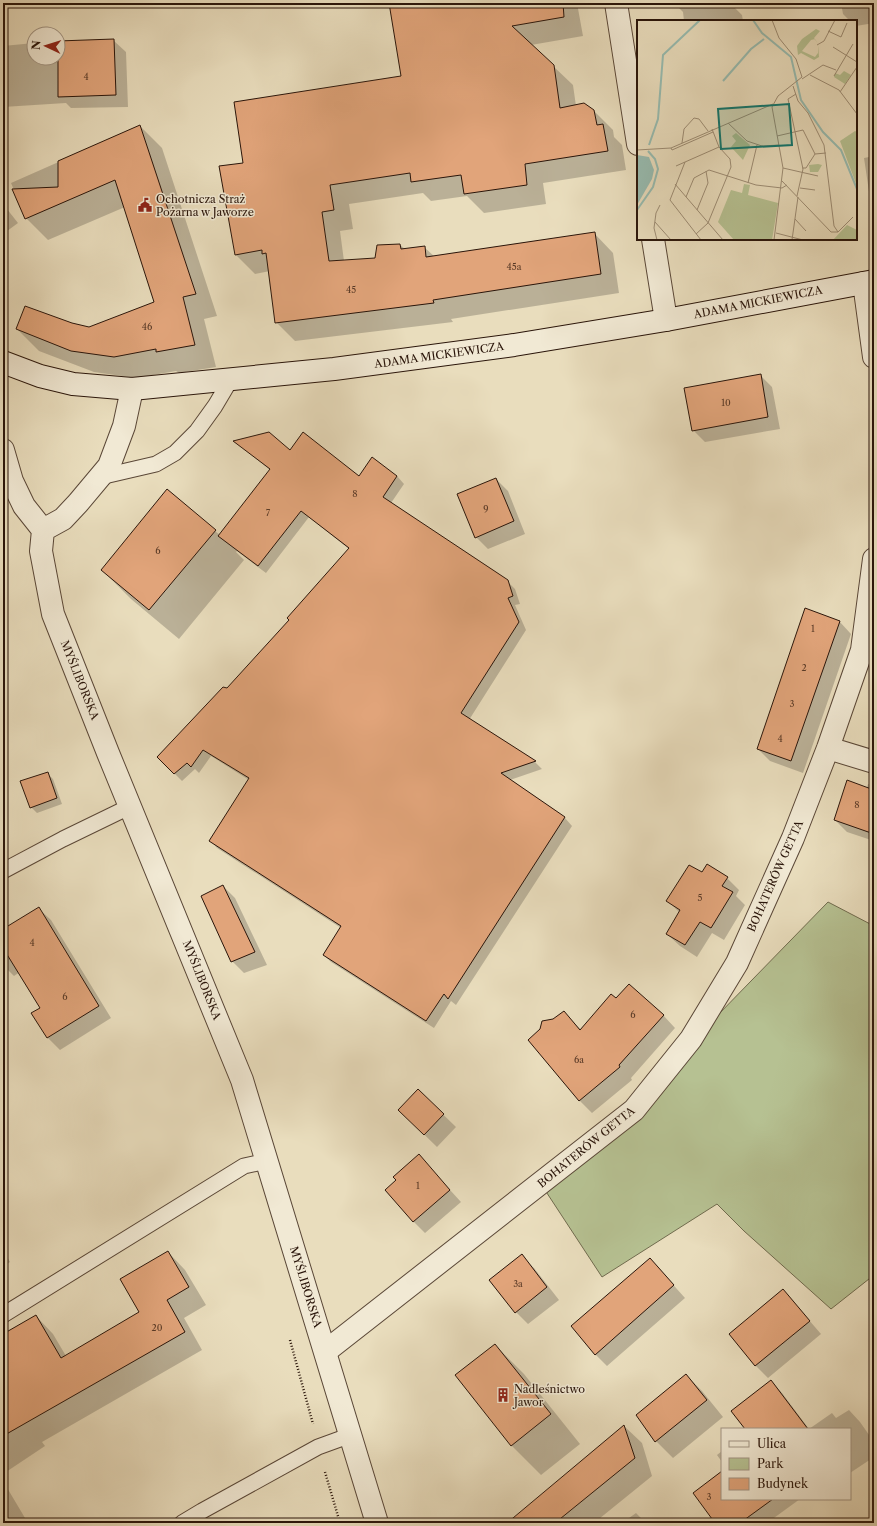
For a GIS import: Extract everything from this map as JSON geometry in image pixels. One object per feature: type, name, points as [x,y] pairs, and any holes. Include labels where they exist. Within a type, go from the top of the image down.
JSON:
[{"type":"street","points":[[616,3],[637,138]]},
{"type":"street","points":[[653,240],[666,320]]},
{"type":"street","points":[[869,282],[874,357]]},
{"type":"street","name":"ADAMA MICKIEWICZA","points":[[3,362],[40,376],[73,384],[132,389],[334,369],[514,345],[666,320],[869,282]]},
{"type":"street","points":[[3,450],[12,481],[24,506],[43,530],[63,519],[109,466],[124,426],[132,389]]},
{"type":"street","name":"MYŚLIBORSKA","points":[[43,530],[41,551],[53,614],[242,1080],[378,1523]]},
{"type":"street","name":"BOHATERÓW GETTA","points":[[326,1351],[634,1110],[691,1039],[737,963],[793,838],[828,748],[862,650],[874,559]]},
{"type":"street","points":[[828,748],[874,762]]},
{"type":"lane","points":[[100,477],[156,464],[176,453],[197,431],[232,379]]},
{"type":"lane","points":[[3,871],[131,806]]},
{"type":"lane","points":[[3,1315],[244,1166],[267,1161]]},
{"type":"lane","points":[[182,1523],[318,1447],[351,1435]]},
{"type":"green space","points":[[828,902],[874,926],[874,1275],[831,1309],[744,1231],[717,1204],[602,1277],[541,1184],[599,1137]]},
{"type":"building","points":[[389,3],[563,3],[564,17],[512,26],[554,65],[560,108],[584,103],[594,110],[597,125],[603,124],[608,151],[525,164],[527,185],[464,194],[461,175],[411,182],[410,173],[330,185],[334,210],[322,212],[329,261],[375,258],[377,245],[400,244],[401,249],[425,246],[426,257],[595,232],[601,274],[433,300],[434,303],[275,323],[266,253],[262,254],[262,250],[235,255],[219,166],[243,163],[234,102],[401,76]]},
{"type":"building","points":[[114,39],[116,95],[58,97],[58,66],[66,66],[66,41]]},
{"type":"building","name":"Ochotnicza Straż Pożarna w Jaworze","points":[[140,125],[196,294],[183,297],[195,345],[156,352],[156,349],[114,357],[71,351],[16,329],[25,306],[72,323],[89,327],[154,302],[115,180],[25,219],[12,189],[58,187],[58,161]]},
{"type":"building","points":[[761,374],[768,417],[692,431],[684,388]]},
{"type":"building","points":[[269,432],[290,450],[303,432],[359,476],[372,457],[397,476],[383,497],[508,580],[513,596],[508,598],[519,622],[461,713],[536,761],[501,773],[565,817],[448,999],[444,994],[426,1021],[323,955],[341,926],[209,841],[249,778],[203,750],[191,767],[187,763],[174,774],[157,757],[223,687],[227,688],[289,620],[287,618],[349,548],[301,511],[258,566],[218,536],[270,469],[233,441]]},
{"type":"building","points":[[496,478],[514,521],[475,538],[457,494]]},
{"type":"building","points":[[167,489],[216,530],[149,610],[101,570]]},
{"type":"building","points":[[805,608],[840,621],[791,761],[757,749]]},
{"type":"building","points":[[48,772],[57,798],[30,808],[20,781]]},
{"type":"building","points":[[847,780],[874,790],[874,834],[834,820]]},
{"type":"building","points":[[707,864],[728,877],[722,886],[733,892],[711,928],[700,922],[685,945],[666,934],[680,910],[666,901],[689,865],[702,872]]},
{"type":"building","points":[[223,885],[255,952],[231,962],[201,896]]},
{"type":"building","points":[[39,907],[99,1006],[47,1038],[31,1013],[40,1008],[3,948],[3,929]]},
{"type":"building","points":[[629,984],[664,1015],[619,1065],[620,1067],[579,1101],[528,1040],[540,1029],[542,1021],[553,1019],[564,1011],[580,1030],[611,994],[616,998]]},
{"type":"building","points":[[418,1089],[444,1114],[424,1135],[398,1110]]},
{"type":"building","points":[[419,1154],[450,1190],[413,1222],[385,1190],[396,1180],[393,1177]]},
{"type":"building","points":[[168,1251],[189,1287],[167,1300],[185,1332],[3,1436],[3,1334],[36,1315],[61,1358],[139,1312],[120,1279]]},
{"type":"building","points":[[522,1254],[547,1287],[515,1313],[489,1280]]},
{"type":"building","points":[[650,1258],[674,1285],[595,1355],[571,1326]]},
{"type":"building","points":[[783,1289],[810,1321],[755,1366],[729,1334]]},
{"type":"building","name":"Nadleśnictwo Jawor","points":[[495,1344],[551,1414],[511,1446],[455,1375]]},
{"type":"building","points":[[686,1374],[707,1400],[655,1442],[636,1415]]},
{"type":"building","points":[[771,1380],[807,1428],[744,1428],[731,1411]]},
{"type":"building","points":[[624,1425],[635,1458],[555,1523],[507,1523]]},
{"type":"building","points":[[721,1472],[721,1500],[772,1500],[740,1523],[715,1523],[693,1493]]},
{"type":"place","name":"Ochotnicza Straż Pożarna w Jaworze","points":[[145,205]]},
{"type":"place","name":"Nadleśnictwo Jawor","points":[[503,1395]]}]
